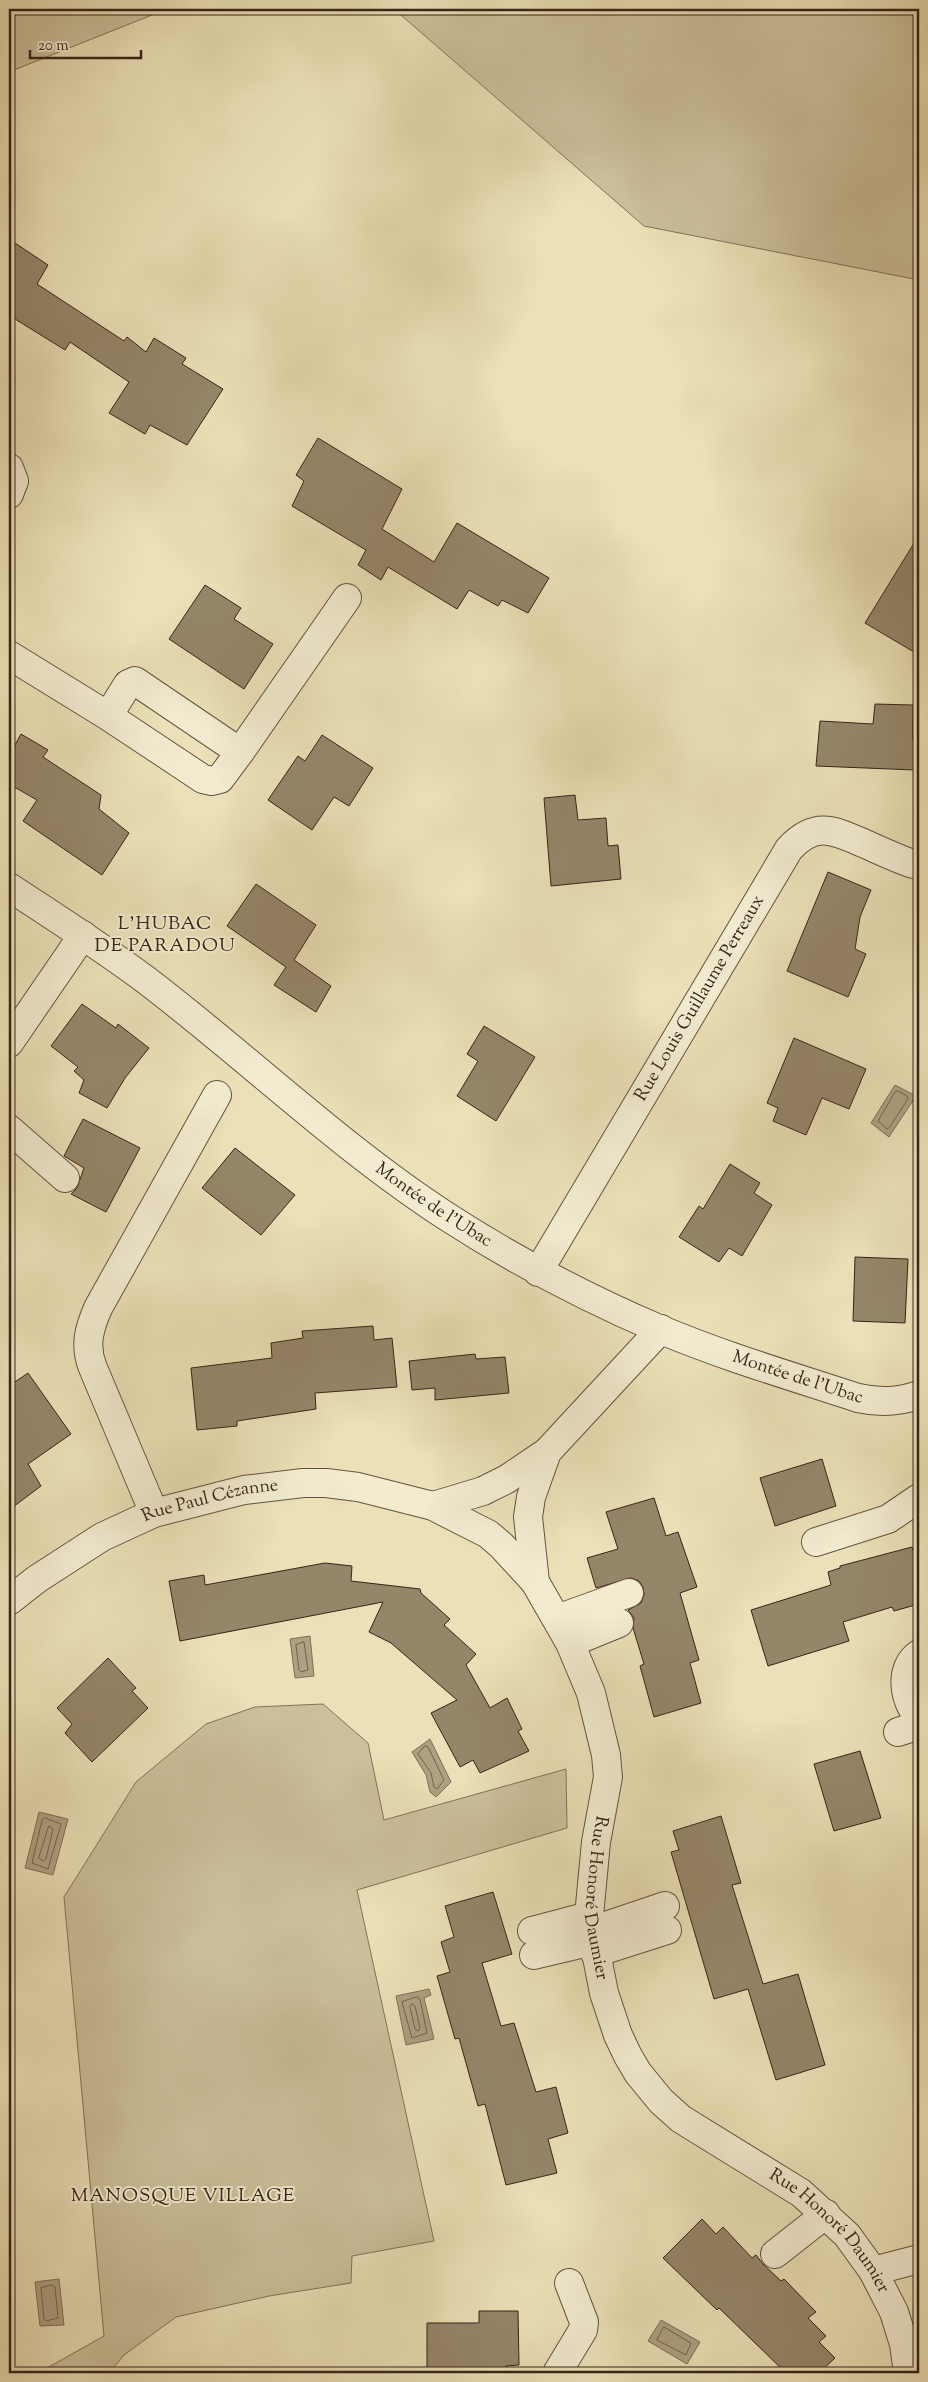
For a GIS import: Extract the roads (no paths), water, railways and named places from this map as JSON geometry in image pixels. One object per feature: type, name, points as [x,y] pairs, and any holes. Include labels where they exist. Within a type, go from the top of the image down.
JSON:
[{"type":"street","points":[[9,468],[14,481],[9,494]]},
{"type":"street","points":[[9,655],[108,716],[203,779],[220,780],[348,598]]},
{"type":"street","points":[[108,716],[128,684],[135,681],[240,752]]},
{"type":"street","name":"Rue Louis Guillaume Perreaux","points":[[538,1272],[789,849],[805,835],[815,832],[833,831],[919,865]]},
{"type":"street","name":"Montée de l'Ubac","points":[[9,888],[83,935],[146,980],[368,1159],[445,1215],[538,1272],[661,1330],[724,1354],[858,1398],[871,1401],[894,1402],[919,1395]]},
{"type":"street","points":[[9,1043],[83,935]]},
{"type":"street","points":[[154,1513],[92,1368],[87,1344],[92,1322],[98,1308],[217,1094]]},
{"type":"street","points":[[9,1129],[65,1178]]},
{"type":"street","name":"Rue Honoré Daumier","points":[[661,1330],[547,1452],[529,1508],[528,1526],[535,1582],[570,1643],[597,1711],[608,1771],[591,1879],[592,1935],[610,2014],[618,2035],[638,2073],[648,2087],[681,2119],[786,2183],[826,2214],[847,2235],[873,2271],[894,2312],[904,2344],[908,2373]]},
{"type":"street","points":[[433,1506],[483,1491],[500,1483],[547,1452]]},
{"type":"street","name":"Rue Paul Cézanne","points":[[9,1601],[102,1537],[154,1513],[244,1490],[303,1483],[326,1483],[358,1487],[433,1506],[488,1534],[501,1545],[535,1582]]},
{"type":"street","points":[[851,1511],[919,1498]]},
{"type":"street","points":[[816,1542],[888,1519],[919,1498]]},
{"type":"street","points":[[557,1619],[630,1593]]},
{"type":"street","points":[[570,1643],[619,1623]]},
{"type":"street","points":[[912,1724],[905,1676],[909,1664],[919,1654]]},
{"type":"street","points":[[533,1943],[592,1935],[666,1918]]},
{"type":"street","points":[[775,2254],[826,2214]]},
{"type":"street","points":[[873,2271],[919,2259]]},
{"type":"street","points":[[557,2373],[584,2330],[584,2322],[569,2283]]},
{"type":"water","points":[[895,1085],[916,1096],[889,1137],[871,1123]]},
{"type":"water","points":[[310,1636],[314,1676],[295,1678],[290,1639]]},
{"type":"water","points":[[430,1739],[451,1782],[436,1797],[430,1792],[426,1775],[412,1752]]},
{"type":"water","points":[[39,1812],[68,1819],[53,1875],[25,1868]]},
{"type":"water","points":[[429,1989],[431,1995],[424,1998],[434,2039],[406,2045],[396,1996]]},
{"type":"water","points":[[59,2279],[64,2325],[40,2326],[35,2282]]},
{"type":"water","points":[[661,2320],[700,2342],[687,2364],[648,2341]]},
{"type":"district","name":"L'HUBAC DE PARADOU","points":[[165,935]]},
{"type":"district","name":"MANOSQUE VILLAGE","points":[[183,2196]]}]
